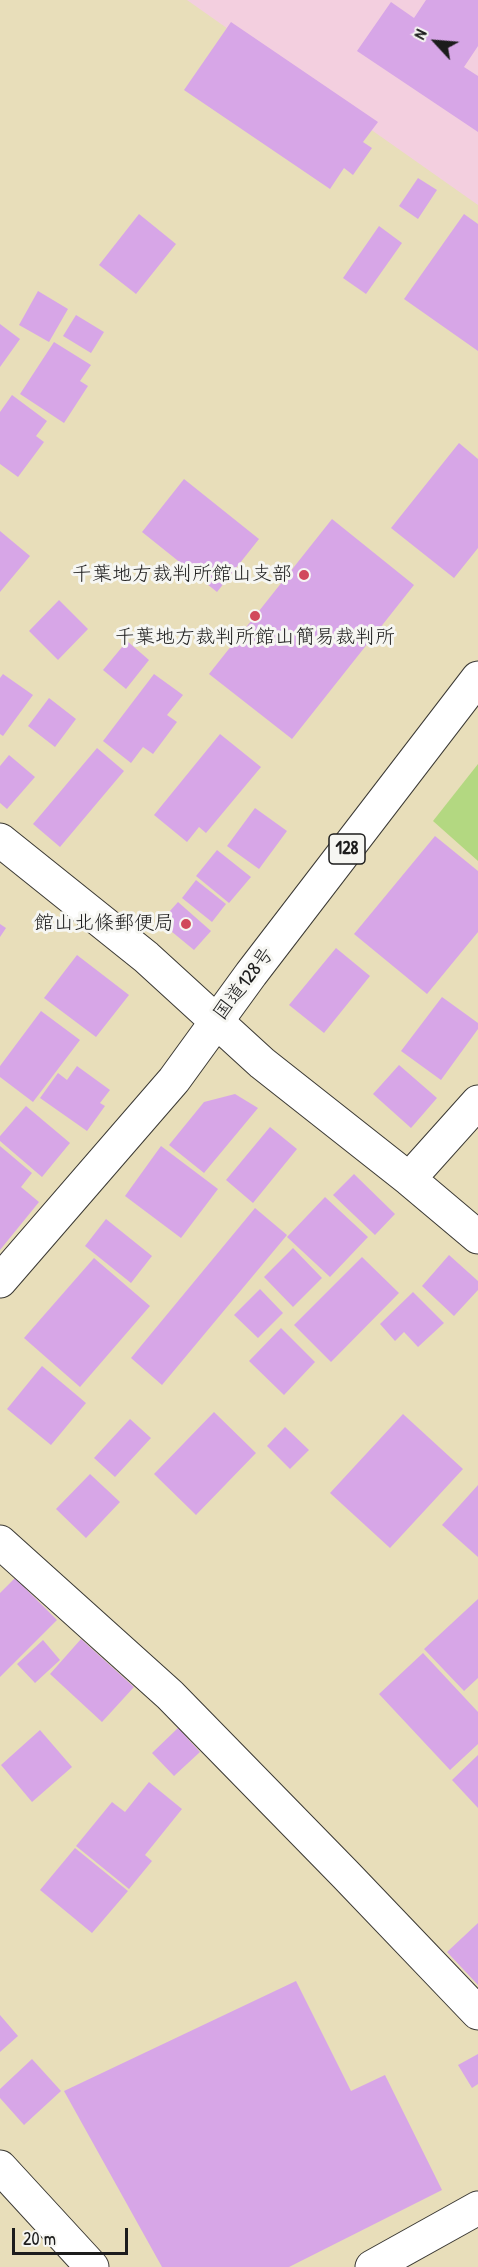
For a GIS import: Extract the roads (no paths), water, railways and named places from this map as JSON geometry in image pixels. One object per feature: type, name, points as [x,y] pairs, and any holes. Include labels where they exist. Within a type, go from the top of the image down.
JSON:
[{"type":"main road","name":"国道128号","points":[[0,1281],[174,1080],[478,678]]},
{"type":"main road","points":[[0,840],[146,957],[262,1063],[409,1179],[478,1238]]},
{"type":"main road","points":[[409,1179],[478,1102]]},
{"type":"main road","points":[[0,1542],[171,1695],[478,2013]]},
{"type":"main road","points":[[0,2167],[93,2267]]},
{"type":"main road","points":[[372,2267],[478,2208]]},
{"type":"place","name":"千葉地方裁判所館山支部","points":[[304,575]]},
{"type":"place","name":"千葉地方裁判所館山簡易裁判所","points":[[255,616]]},
{"type":"place","name":"館山北條郵便局","points":[[186,924]]}]
